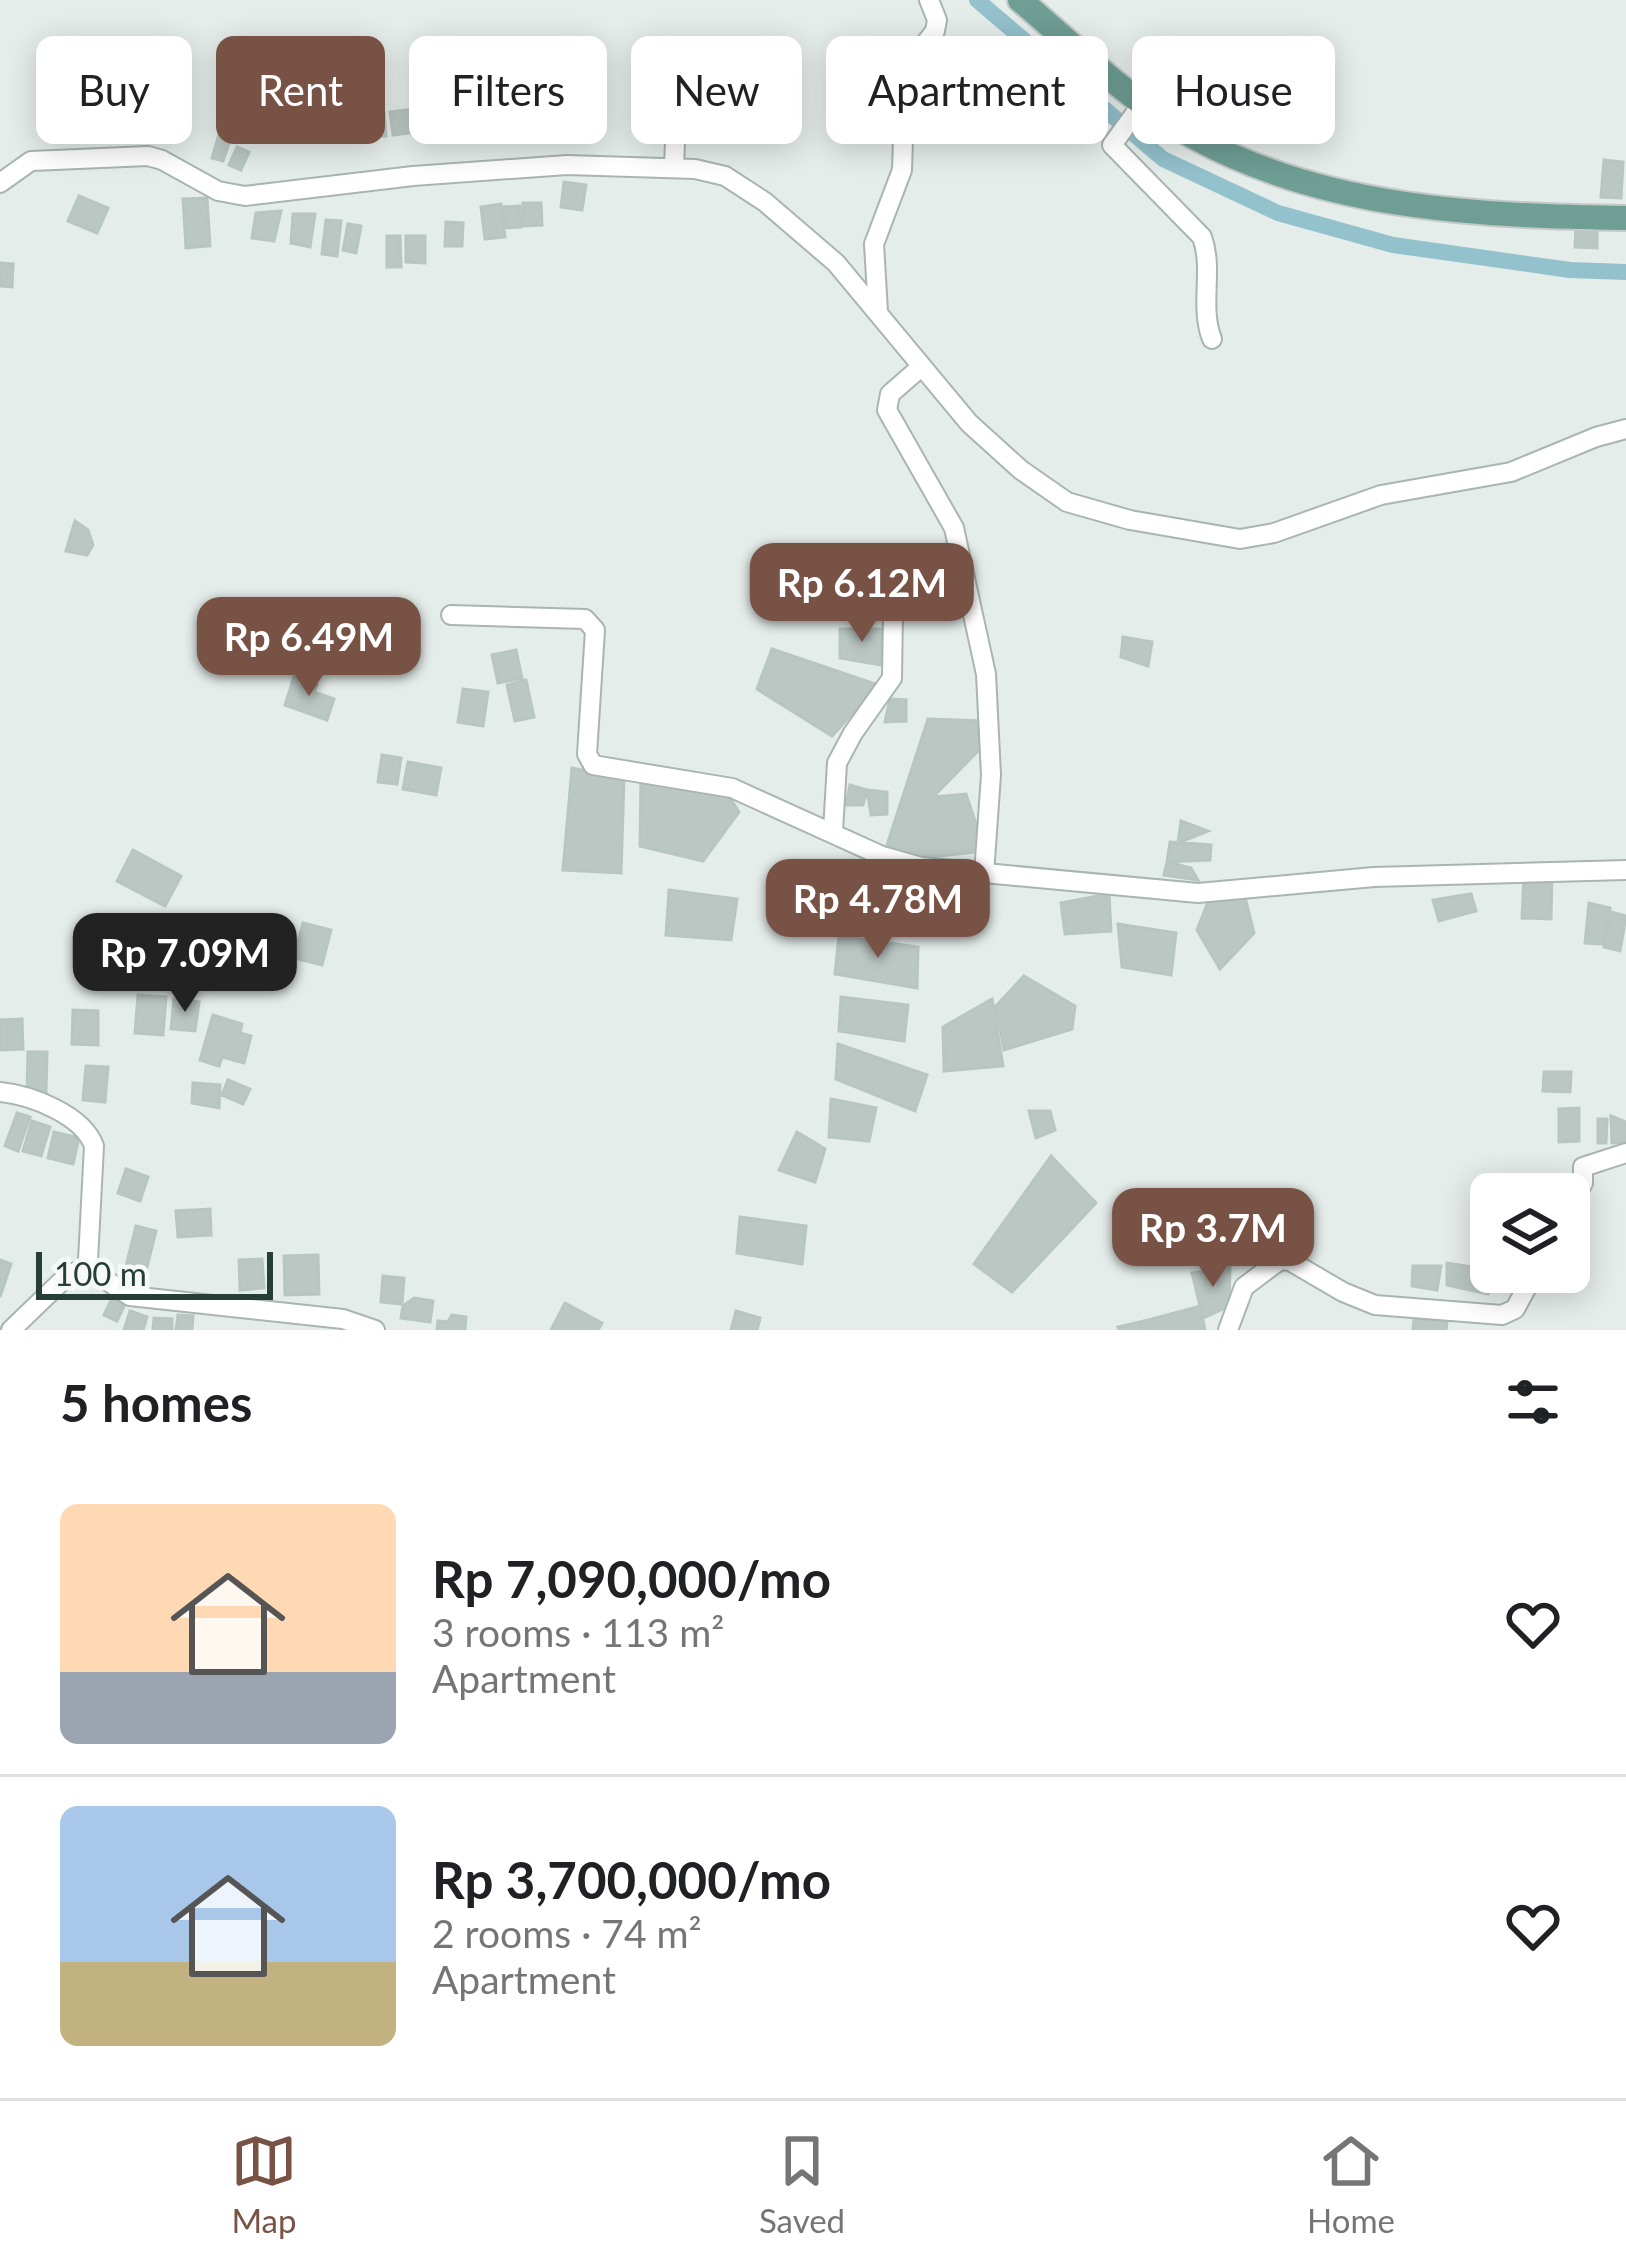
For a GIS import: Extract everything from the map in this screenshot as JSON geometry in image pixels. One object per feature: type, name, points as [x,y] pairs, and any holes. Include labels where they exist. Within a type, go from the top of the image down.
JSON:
[{"type":"main road","points":[[1020,0],[1132,106]]},
{"type":"main road","points":[[1208,144],[1238,159],[1354,196],[1429,208],[1626,218]]},
{"type":"street","points":[[878,312],[874,244],[903,165],[904,79],[937,27],[929,0]]},
{"type":"street","points":[[1132,117],[1112,145],[1204,241],[1205,322],[1212,339]]},
{"type":"street","points":[[674,168],[675,144]]},
{"type":"street","points":[[0,162],[155,158],[218,191],[245,196],[567,165],[674,168],[725,176],[765,202],[836,262],[969,423],[1022,470],[1067,502],[1130,520],[1240,538],[1274,533],[1381,495],[1511,472],[1596,436],[1626,429]]},
{"type":"street","points":[[0,184],[31,161]]},
{"type":"street","points":[[921,367],[890,394],[887,410],[954,528],[986,674],[992,776],[984,874]]},
{"type":"street","points":[[832,831],[837,764],[892,678],[893,612]]},
{"type":"street","points":[[451,615],[585,619],[595,630],[587,754],[593,765],[732,788],[882,856],[921,867],[1198,893],[1374,877],[1626,870]]},
{"type":"street","points":[[0,1092],[50,1108],[89,1134],[94,1146],[87,1254],[91,1267],[130,1296],[344,1319],[374,1330]]},
{"type":"street","points":[[1583,1173],[1583,1167],[1626,1153]]},
{"type":"street","points":[[1228,1330],[1244,1287],[1280,1260],[1375,1305],[1502,1315],[1515,1310],[1524,1293]]},
{"type":"street","points":[[11,1330],[68,1275],[91,1267]]},
{"type":"building","points":[[409,110],[409,133],[393,135],[390,112]]},
{"type":"building","points":[[216,144],[229,144],[223,161],[212,158]]},
{"type":"building","points":[[237,147],[249,152],[241,170],[229,165]]},
{"type":"building","points":[[1604,160],[1623,162],[1621,198],[1601,197]]},
{"type":"building","points":[[564,182],[586,185],[582,210],[561,207]]},
{"type":"building","points":[[79,196],[108,208],[97,233],[68,221]]},
{"type":"building","points":[[207,198],[210,246],[186,248],[183,199]]},
{"type":"building","points":[[523,203],[541,203],[542,225],[524,226]]},
{"type":"building","points":[[501,204],[505,237],[485,239],[481,207]]},
{"type":"building","points":[[520,206],[521,227],[504,228],[503,207]]},
{"type":"building","points":[[281,211],[274,241],[252,238],[256,213]]},
{"type":"building","points":[[293,214],[315,214],[310,247],[291,243]]},
{"type":"building","points":[[326,220],[341,221],[337,256],[322,254]]},
{"type":"building","points":[[446,222],[463,223],[462,246],[445,246]]},
{"type":"building","points":[[348,224],[361,226],[356,253],[343,250]]},
{"type":"building","points":[[1576,226],[1597,227],[1597,248],[1575,247]]},
{"type":"building","points":[[387,236],[400,236],[401,267],[387,267]]},
{"type":"building","points":[[406,236],[425,236],[425,263],[406,262]]},
{"type":"building","points":[[0,263],[13,264],[12,287],[0,286]]},
{"type":"building","points":[[75,521],[88,530],[93,545],[87,555],[66,551]]},
{"type":"building","points":[[840,629],[882,629],[881,665],[840,658]]},
{"type":"building","points":[[1123,637],[1152,642],[1148,666],[1121,657]]},
{"type":"building","points":[[772,649],[878,685],[832,736],[757,689]]},
{"type":"building","points":[[516,650],[522,678],[498,683],[492,655]]},
{"type":"building","points":[[294,677],[317,685],[314,692],[334,699],[327,720],[285,705]]},
{"type":"building","points":[[526,680],[534,717],[515,721],[507,685]]},
{"type":"building","points":[[463,689],[488,692],[483,726],[458,722]]},
{"type":"building","points":[[890,699],[906,700],[906,721],[885,722]]},
{"type":"building","points":[[928,719],[983,721],[982,747],[933,797],[966,794],[985,851],[930,857],[887,845]]},
{"type":"building","points":[[382,755],[401,758],[397,784],[378,782]]},
{"type":"building","points":[[408,762],[441,768],[436,795],[403,789]]},
{"type":"building","points":[[572,768],[624,779],[621,873],[563,870]]},
{"type":"building","points":[[641,776],[725,790],[739,812],[703,861],[640,846]]},
{"type":"building","points":[[850,785],[867,790],[863,805],[846,805]]},
{"type":"building","points":[[867,790],[887,792],[887,814],[871,815]]},
{"type":"building","points":[[1181,821],[1208,831],[1178,843]]},
{"type":"building","points":[[1170,842],[1211,845],[1210,860],[1167,862]]},
{"type":"building","points":[[133,850],[181,876],[165,906],[117,881]]},
{"type":"building","points":[[1167,862],[1191,868],[1198,880],[1164,875]]},
{"type":"building","points":[[889,868],[929,875],[925,899],[883,892]]},
{"type":"building","points":[[1524,875],[1552,876],[1551,919],[1522,918]]},
{"type":"building","points":[[669,890],[737,899],[731,940],[666,935]]},
{"type":"building","points":[[1244,893],[1254,933],[1220,969],[1197,930],[1208,902]]},
{"type":"building","points":[[1109,894],[1111,931],[1065,934],[1061,903]]},
{"type":"building","points":[[1471,894],[1476,911],[1439,921],[1433,900]]},
{"type":"building","points":[[1589,903],[1610,908],[1602,944],[1585,943]]},
{"type":"building","points":[[1611,912],[1626,916],[1620,951],[1604,947]]},
{"type":"building","points":[[303,923],[331,930],[322,965],[294,958]]},
{"type":"building","points":[[1118,924],[1176,933],[1171,975],[1122,967]]},
{"type":"building","points":[[839,936],[918,947],[917,988],[835,974]]},
{"type":"building","points":[[110,944],[147,959],[137,985],[99,969]]},
{"type":"building","points":[[1024,976],[1075,1006],[1072,1029],[1004,1050],[996,1006]]},
{"type":"building","points":[[138,995],[166,997],[163,1035],[135,1033]]},
{"type":"building","points":[[841,997],[908,1005],[904,1041],[839,1031]]},
{"type":"building","points":[[174,999],[199,1002],[195,1031],[171,1029]]},
{"type":"building","points":[[992,999],[1003,1066],[944,1071],[943,1027]]},
{"type":"building","points":[[73,1010],[98,1011],[98,1045],[72,1044]]},
{"type":"building","points":[[213,1015],[242,1024],[240,1033],[251,1036],[244,1063],[222,1057],[219,1066],[200,1060]]},
{"type":"building","points":[[22,1019],[23,1049],[0,1050],[0,1020]]},
{"type":"building","points":[[838,1044],[927,1075],[915,1111],[836,1079]]},
{"type":"building","points":[[28,1052],[47,1052],[46,1094],[27,1094]]},
{"type":"building","points":[[86,1066],[108,1067],[105,1102],[83,1100]]},
{"type":"building","points":[[1544,1072],[1571,1072],[1570,1092],[1543,1091]]},
{"type":"building","points":[[228,1080],[250,1089],[243,1104],[222,1095]]},
{"type":"building","points":[[193,1083],[220,1085],[219,1108],[192,1103]]},
{"type":"building","points":[[831,1099],[876,1108],[869,1141],[829,1137]]},
{"type":"building","points":[[1579,1108],[1579,1141],[1559,1142],[1559,1109]]},
{"type":"building","points":[[1029,1111],[1050,1111],[1055,1130],[1036,1138]]},
{"type":"building","points":[[17,1113],[30,1117],[18,1151],[5,1146]]},
{"type":"building","points":[[1611,1116],[1626,1122],[1626,1142],[1612,1143]]},
{"type":"building","points":[[1598,1119],[1607,1119],[1606,1143],[1598,1143]]},
{"type":"building","points":[[32,1121],[50,1127],[41,1156],[23,1151]]},
{"type":"building","points":[[54,1132],[79,1138],[73,1164],[48,1158]]},
{"type":"building","points":[[797,1132],[825,1149],[815,1182],[779,1170]]},
{"type":"building","points":[[1051,1156],[1096,1203],[1012,1292],[974,1264]]},
{"type":"building","points":[[126,1169],[148,1177],[140,1201],[118,1193]]},
{"type":"building","points":[[210,1209],[211,1235],[178,1237],[176,1211]]},
{"type":"building","points":[[740,1217],[806,1226],[802,1264],[737,1253]]},
{"type":"building","points":[[136,1226],[156,1231],[144,1279],[124,1274]]},
{"type":"building","points":[[318,1255],[319,1294],[285,1295],[284,1256]]},
{"type":"building","points":[[262,1259],[264,1288],[240,1290],[239,1260]]},
{"type":"building","points":[[0,1260],[11,1264],[0,1297]]},
{"type":"building","points":[[1447,1263],[1470,1267],[1470,1290],[1447,1285]]},
{"type":"building","points":[[1413,1266],[1441,1266],[1437,1290],[1412,1286]]},
{"type":"building","points":[[1230,1267],[1229,1306],[1203,1318],[1192,1273]]},
{"type":"building","points":[[383,1276],[404,1278],[402,1304],[381,1302]]},
{"type":"building","points":[[113,1296],[126,1302],[117,1321],[104,1315]]},
{"type":"building","points":[[414,1298],[433,1301],[430,1322],[401,1318],[403,1306]]},
{"type":"building","points":[[565,1303],[602,1323],[598,1330],[551,1330]]},
{"type":"building","points":[[1200,1306],[1205,1330],[1151,1330],[1148,1320]]},
{"type":"building","points":[[130,1311],[147,1317],[143,1330],[124,1330]]},
{"type":"building","points":[[736,1311],[760,1318],[757,1330],[731,1330]]},
{"type":"building","points":[[178,1315],[193,1316],[192,1330],[176,1330]]},
{"type":"building","points":[[452,1315],[466,1317],[465,1330],[437,1330],[438,1321],[448,1322]]},
{"type":"building","points":[[154,1318],[172,1319],[172,1330],[153,1330]]},
{"type":"building","points":[[1414,1319],[1447,1321],[1446,1330],[1413,1330]]},
{"type":"building","points":[[1148,1320],[1151,1330],[1118,1327]]},
{"type":"waterway","points":[[977,0],[1163,159],[1278,213],[1393,245],[1570,270],[1626,272]]}]
